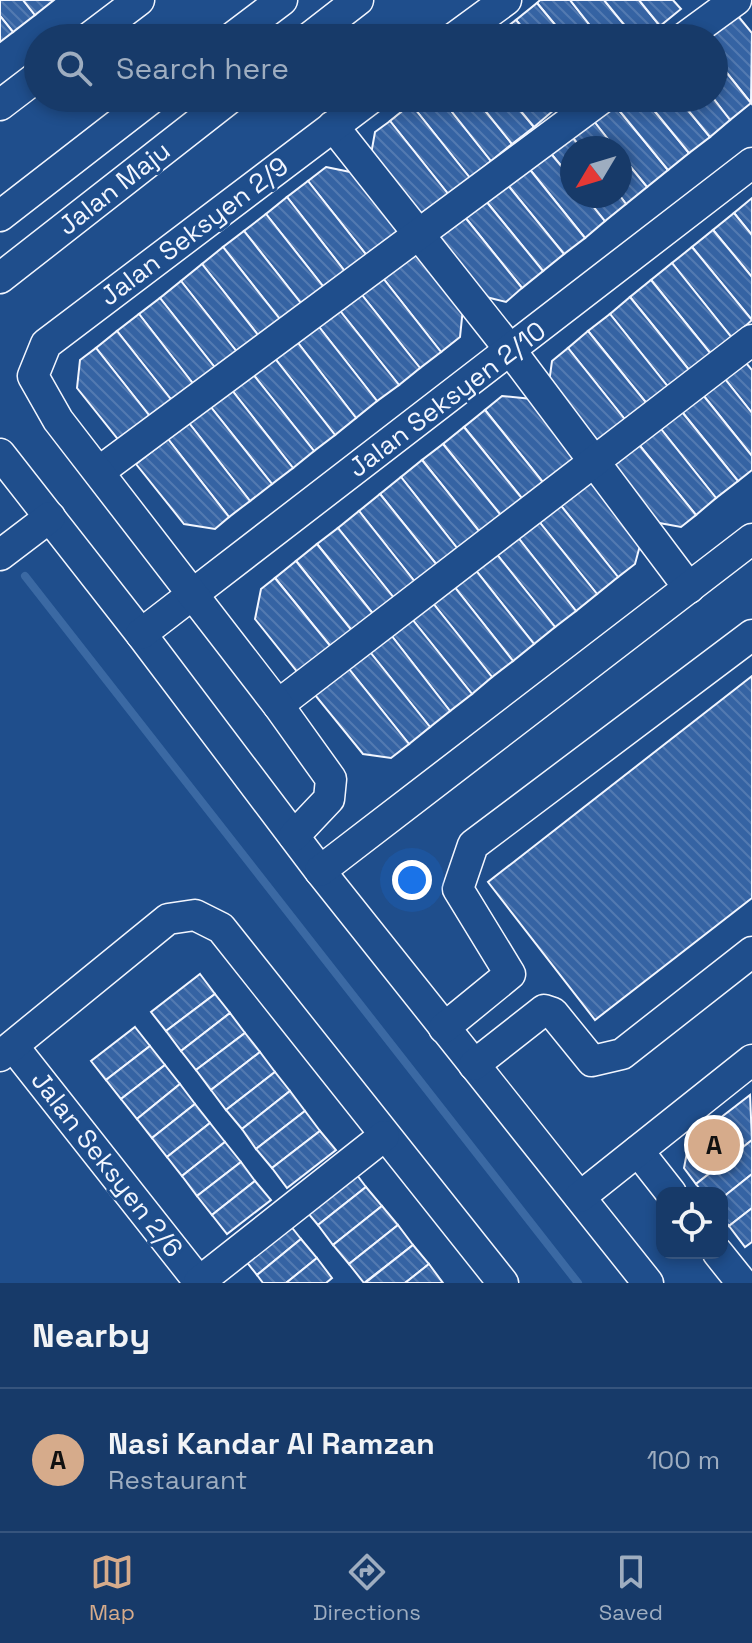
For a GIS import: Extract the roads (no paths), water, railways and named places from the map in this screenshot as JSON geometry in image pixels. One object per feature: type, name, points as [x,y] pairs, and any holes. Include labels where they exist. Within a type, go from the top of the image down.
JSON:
[{"type":"street","points":[[107,24],[139,0]]},
{"type":"street","points":[[250,24],[282,0]]},
{"type":"street","points":[[327,24],[358,0]]},
{"type":"street","points":[[473,24],[506,0]]},
{"type":"street","points":[[703,24],[736,0]]},
{"type":"street","points":[[0,105],[24,87]]},
{"type":"street","name":"Jalan Maju","points":[[0,216],[134,112]]},
{"type":"street","name":"Jalan Maju","points":[[0,278],[212,112]]},
{"type":"street","name":"Jalan Seksyen 2/9","points":[[100,471],[58,420],[33,376],[46,344],[352,112]]},
{"type":"street","points":[[294,836],[329,799],[331,779],[100,471],[583,112]]},
{"type":"street","points":[[333,126],[595,460],[689,588]]},
{"type":"street","name":"Jalan Seksyen 2/10","points":[[141,634],[752,163]]},
{"type":"street","points":[[278,705],[752,340]]},
{"type":"street","points":[[0,454],[320,871],[648,1283]]},
{"type":"street","points":[[0,555],[50,517]]},
{"type":"street","points":[[320,871],[752,539]]},
{"type":"street","points":[[444,1028],[510,974],[458,889],[473,845],[752,635]]},
{"type":"street","points":[[7,1051],[168,919],[195,915],[221,928],[503,1283]]},
{"type":"street","points":[[474,1065],[544,1010],[553,1013],[592,1061],[622,1054],[752,952]]},
{"type":"street","name":"Jalan Seksyen 2/6","points":[[7,1051],[200,1283]]},
{"type":"street","points":[[580,1197],[748,1072]]},
{"type":"street","points":[[200,1283],[384,1136]]},
{"type":"street","points":[[638,1151],[666,1187]]},
{"type":"street","points":[[723,1259],[742,1283]]},
{"type":"waterway","points":[[25,576],[578,1283]]},
{"type":"place","name":"Nasi Kandar Al Ramzan","points":[[714,1145]]}]
